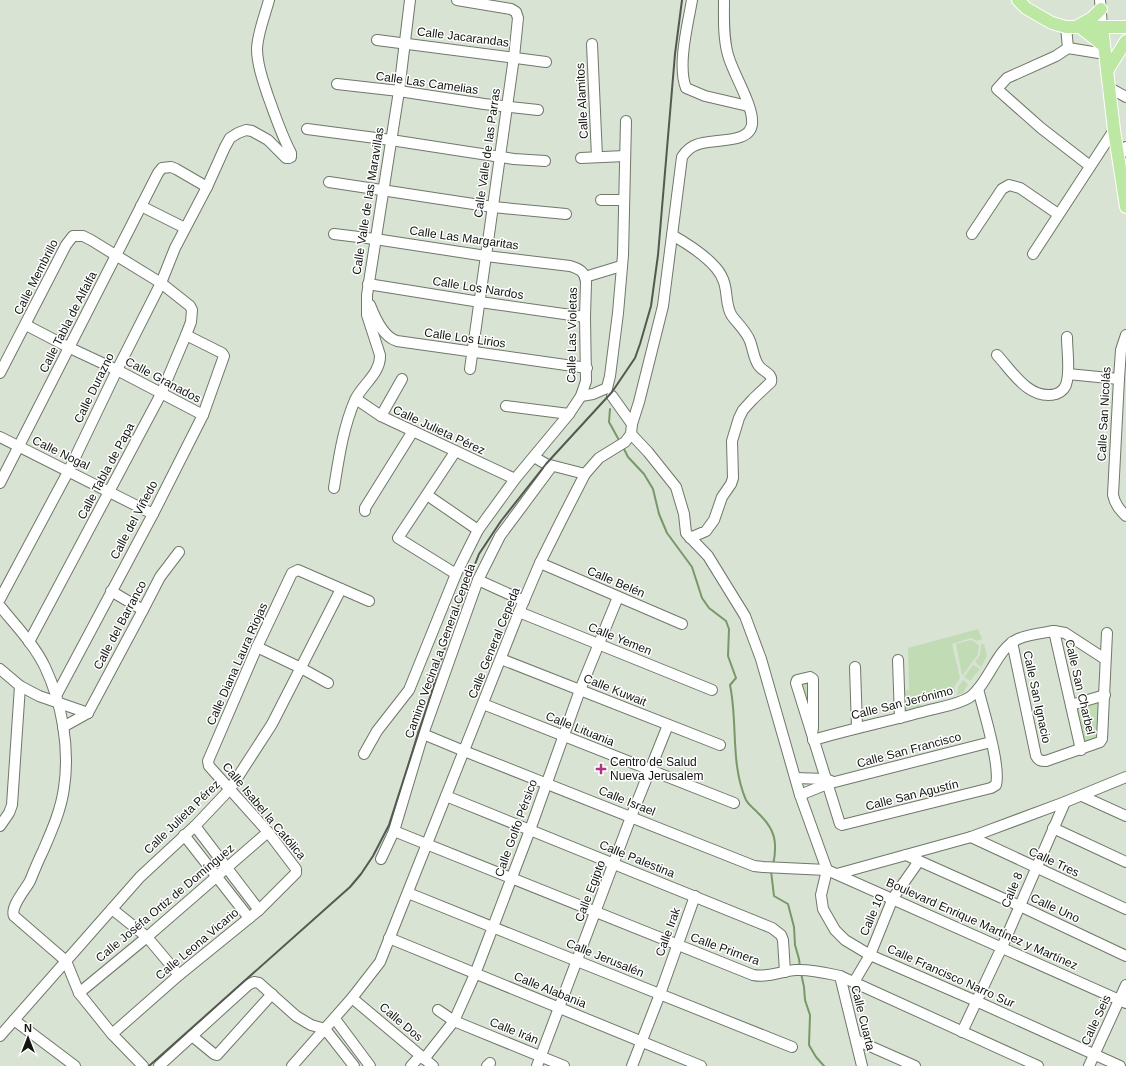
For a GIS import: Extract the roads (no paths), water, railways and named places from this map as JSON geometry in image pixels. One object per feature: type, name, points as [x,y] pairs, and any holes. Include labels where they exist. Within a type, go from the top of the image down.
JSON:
[{"type":"main road","points":[[1018,0],[1026,8],[1052,23],[1074,27],[1126,27]]},
{"type":"main road","points":[[1074,27],[1092,18],[1100,4]]},
{"type":"main road","points":[[1074,27],[1104,50]]},
{"type":"main road","points":[[1102,27],[1108,87],[1126,206]]},
{"type":"main road","points":[[1107,71],[1126,41]]},
{"type":"street","name":"Calle Durazno","points":[[0,599],[69,470],[161,283],[185,228],[208,187],[224,147],[230,138],[246,130],[252,131],[268,140],[286,158],[291,157],[291,153],[274,116],[263,81],[258,58],[257,48],[259,36],[269,0]]},
{"type":"street","name":"Calle Valle de las Maravillas","points":[[334,488],[344,431],[356,399],[378,368],[380,361],[380,355],[367,315],[367,295],[399,91],[410,0]]},
{"type":"street","name":"Calle Valle de las Parras","points":[[457,0],[511,9],[516,12],[518,18],[514,57],[470,369]]},
{"type":"street","points":[[692,0],[684,46],[683,66],[684,83],[686,88],[705,96],[748,106]]},
{"type":"street","points":[[724,0],[724,30],[727,54],[748,106],[752,119],[752,125],[746,135],[740,138],[695,145],[685,153],[681,162],[663,306],[639,402],[628,438],[648,452],[676,487],[684,514],[685,531],[708,556],[745,616],[761,659],[800,795],[827,870]]},
{"type":"street","points":[[1100,4],[1102,27]]},
{"type":"street","points":[[1068,48],[1074,27]]},
{"type":"street","name":"Calle Jacarandas","points":[[377,40],[546,62]]},
{"type":"street","name":"Calle Alamitos","points":[[592,44],[597,157]]},
{"type":"street","points":[[1090,166],[1041,128],[997,89],[1007,78],[1056,56],[1068,48],[1104,50]]},
{"type":"street","name":"Calle Las Camelias","points":[[337,84],[538,110]]},
{"type":"street","points":[[1108,87],[1126,97]]},
{"type":"street","points":[[626,121],[624,234],[618,313],[609,392],[632,424]]},
{"type":"street","points":[[307,129],[545,161]]},
{"type":"street","points":[[1033,254],[1114,130]]},
{"type":"street","points":[[1119,157],[1126,147]]},
{"type":"street","points":[[581,158],[625,156]]},
{"type":"street","name":"Calle Tabla de Alfalfa","points":[[0,483],[158,173],[162,168],[171,167],[208,187]]},
{"type":"street","points":[[329,182],[493,207],[566,214]]},
{"type":"street","points":[[972,234],[1002,189],[1009,185],[1014,185],[1020,188],[1058,214]]},
{"type":"street","points":[[601,200],[624,200]]},
{"type":"street","points":[[141,206],[185,228]]},
{"type":"street","name":"Calle Las Margaritas","points":[[334,234],[486,256],[570,266],[579,269],[585,277]]},
{"type":"street","points":[[672,235],[690,245],[707,259],[723,277],[732,315],[747,334],[759,366],[772,376],[771,382],[744,410],[739,418],[732,441],[733,478],[731,484],[722,497],[714,520],[706,531],[690,538]]},
{"type":"street","name":"Calle Membrillo","points":[[0,373],[66,245],[73,236],[82,236],[116,255]]},
{"type":"street","points":[[116,255],[161,283]]},
{"type":"street","points":[[585,277],[621,266]]},
{"type":"street","name":"Calle Las Violetas","points":[[569,414],[581,396],[586,384],[585,277]]},
{"type":"street","name":"Calle Tabla de Papa","points":[[29,642],[161,394],[186,335],[193,312],[192,308],[161,283]]},
{"type":"street","name":"Calle Los Nardos","points":[[368,284],[585,317]]},
{"type":"street","name":"Calle Los Lirios","points":[[367,295],[374,315],[388,337],[392,340],[587,368]]},
{"type":"street","name":"Calle Granados","points":[[26,325],[203,415]]},
{"type":"street","name":"Calle del Viñedo","points":[[57,700],[111,591],[154,514],[203,415],[224,356],[222,353],[186,335]]},
{"type":"street","name":"Calle San Nicolás","points":[[1126,335],[1121,350],[1113,495],[1119,510],[1126,516]]},
{"type":"street","points":[[997,354],[1022,384],[1029,389],[1037,393],[1046,394],[1060,392],[1067,382],[1067,337]]},
{"type":"street","points":[[1068,374],[1119,379]]},
{"type":"street","points":[[381,416],[402,380]]},
{"type":"street","points":[[581,396],[609,392]]},
{"type":"street","name":"Calle Julieta Pérez","points":[[356,399],[381,416],[515,479]]},
{"type":"street","points":[[506,406],[569,414]]},
{"type":"street","name":"Camino Vecinal a General Cepeda","points":[[364,754],[377,731],[409,690],[456,574],[478,530],[515,479],[569,414]]},
{"type":"street","points":[[365,511],[365,508],[413,431]]},
{"type":"street","name":"Calle Nogal","points":[[0,437],[69,470],[154,514]]},
{"type":"street","name":"Calle General Cepeda","points":[[352,998],[380,962],[519,612],[540,563],[562,518],[586,474],[599,458],[628,438]]},
{"type":"street","points":[[455,452],[398,538],[456,574]]},
{"type":"street","points":[[534,457],[552,466],[586,474]]},
{"type":"street","name":"Camino Vecinal a General Cepeda","points":[[381,859],[394,831],[423,734],[478,580],[500,536],[552,466]]},
{"type":"street","points":[[427,495],[478,530]]},
{"type":"street","name":"Calle del Barranco","points":[[88,713],[160,577],[179,552]]},
{"type":"street","name":"Calle Belén","points":[[540,563],[682,624]]},
{"type":"street","name":"Calle Diana Laura Riojas","points":[[209,766],[208,761],[257,647],[292,573],[298,570],[341,589]]},
{"type":"street","points":[[478,580],[524,601]]},
{"type":"street","points":[[341,589],[368,601]]},
{"type":"street","name":"Calle Julieta Pérez","points":[[0,1036],[145,872],[195,826],[230,789],[272,724],[341,589]]},
{"type":"street","points":[[111,591],[143,610]]},
{"type":"street","name":"Calle Golfo Pérsico","points":[[411,1066],[422,1057],[454,1021],[475,974],[512,879],[580,690],[600,645],[618,597]]},
{"type":"street","points":[[0,606],[29,642],[44,666],[57,700],[66,756],[64,788],[56,820],[29,881],[13,911],[14,916],[66,961],[79,993],[137,1064]]},
{"type":"street","name":"Calle Yemen","points":[[519,612],[712,690]]},
{"type":"street","points":[[1012,642],[1019,638],[1054,631],[1065,633],[1105,659]]},
{"type":"street","name":"Calle San Charbel","points":[[1054,631],[1081,750]]},
{"type":"street","points":[[1081,750],[1102,741],[1107,633]]},
{"type":"street","name":"Calle San Jerónimo","points":[[813,737],[900,718],[958,703],[969,697],[978,689],[1006,648],[1012,642]]},
{"type":"street","name":"Calle San Ignacio","points":[[1012,642],[1038,760],[1046,761],[1081,750]]},
{"type":"street","points":[[257,647],[328,683]]},
{"type":"street","name":"Calle Kuwait","points":[[501,659],[720,745]]},
{"type":"street","points":[[898,660],[900,718]]},
{"type":"street","points":[[854,667],[857,727]]},
{"type":"street","points":[[0,669],[20,686],[40,696],[57,700],[88,713]]},
{"type":"street","points":[[813,737],[813,678],[810,677],[797,680],[796,683],[813,737],[829,782]]},
{"type":"street","points":[[0,826],[9,813],[12,805],[20,686]]},
{"type":"street","points":[[978,689],[992,742]]},
{"type":"street","points":[[1071,704],[1105,695]]},
{"type":"street","name":"Calle Lituania","points":[[483,704],[734,803]]},
{"type":"street","points":[[62,727],[88,713]]},
{"type":"street","name":"Calle Egipto","points":[[539,1061],[668,725]]},
{"type":"street","name":"Calle Israel","points":[[423,734],[754,866],[827,870]]},
{"type":"street","name":"Calle San Francisco","points":[[800,795],[829,782],[992,742]]},
{"type":"street","name":"Calle San Agustín","points":[[829,782],[840,824],[845,825],[991,788],[996,785],[997,780],[992,742]]},
{"type":"street","name":"Calle Isabel la Católica","points":[[209,766],[268,832],[296,869],[296,873]]},
{"type":"street","points":[[838,874],[972,837],[1082,796],[1126,777]]},
{"type":"street","name":"Calle San Francisco","points":[[796,778],[829,782]]},
{"type":"street","name":"Calle Palestina","points":[[446,796],[778,931],[784,940],[790,971]]},
{"type":"street","points":[[1082,796],[1126,816]]},
{"type":"street","name":"Calle 8","points":[[962,1032],[1002,947],[1053,828],[1066,802]]},
{"type":"street","points":[[195,826],[259,910]]},
{"type":"street","points":[[1053,828],[1126,862]]},
{"type":"street","name":"Calle Primera","points":[[394,831],[595,913],[753,975],[765,976],[790,971],[810,970],[840,976],[962,1032],[1015,1062],[1038,1066]]},
{"type":"street","name":"Calle Joséfa Ortiz de Domínguez","points":[[79,993],[147,937],[268,832]]},
{"type":"street","points":[[184,835],[249,918]]},
{"type":"street","name":"Calle Tres","points":[[972,837],[1126,909]]},
{"type":"street","name":"Calle Uno","points":[[906,855],[1020,906],[1126,956]]},
{"type":"street","name":"Calle 10","points":[[854,982],[870,954],[893,898],[919,861]]},
{"type":"street","name":"Boulevard Enrique Martínez y Martínez","points":[[827,870],[1123,1001]]},
{"type":"street","name":"Calle Francisco Narro Sur","points":[[827,870],[821,895],[822,909],[839,935],[845,940],[870,954],[1120,1066]]},
{"type":"street","name":"Calle Leona Vicario","points":[[112,1034],[179,975],[259,910],[296,873]]},
{"type":"street","name":"Calle Jerusalén","points":[[408,893],[494,927],[576,962],[792,1047]]},
{"type":"street","name":"Calle Irak","points":[[632,1066],[660,994],[695,896]]},
{"type":"street","points":[[112,909],[147,937],[179,975]]},
{"type":"street","name":"Calle Alabania","points":[[389,938],[701,1066]]},
{"type":"street","name":"Calle Cuarta","points":[[840,976],[862,1066]]},
{"type":"street","points":[[159,1066],[248,985],[254,982],[259,983],[296,1016],[311,1025],[325,1029],[354,1066]]},
{"type":"street","name":"Calle Seis","points":[[1089,1066],[1123,1001],[1126,986]]},
{"type":"street","points":[[192,1036],[217,1055],[272,994]]},
{"type":"street","points":[[292,1066],[352,998]]},
{"type":"street","name":"Calle Dos","points":[[352,998],[433,1066]]},
{"type":"street","name":"Calle Irán","points":[[438,1010],[454,1021],[539,1061],[564,1066]]},
{"type":"street","points":[[335,1019],[370,1066]]},
{"type":"street","points":[[14,1020],[75,1066]]},
{"type":"street","points":[[856,1040],[915,1066]]},
{"type":"waterway","points":[[610,409],[609,422],[620,442]]},
{"type":"waterway","points":[[623,447],[628,457],[644,474],[653,489],[659,514],[667,533],[692,567],[702,598],[709,608],[726,621],[729,629],[728,656],[736,678],[730,685],[734,714],[738,772],[746,800],[772,830],[775,843],[773,865]]},
{"type":"waterway","points":[[771,871],[774,896],[788,904],[794,927],[795,945],[800,967]]},
{"type":"waterway","points":[[801,973],[805,1000],[810,1015],[809,1045],[816,1057],[824,1066]]},
{"type":"railway","points":[[149,1066],[350,887],[361,874],[373,856],[389,825],[454,617],[479,554],[501,521],[546,464],[612,392],[635,358],[651,306],[658,255],[675,54],[682,0]]},
{"type":"place","name":"Centro de Salud Nueva Jerusalem","points":[[601,769]]}]
